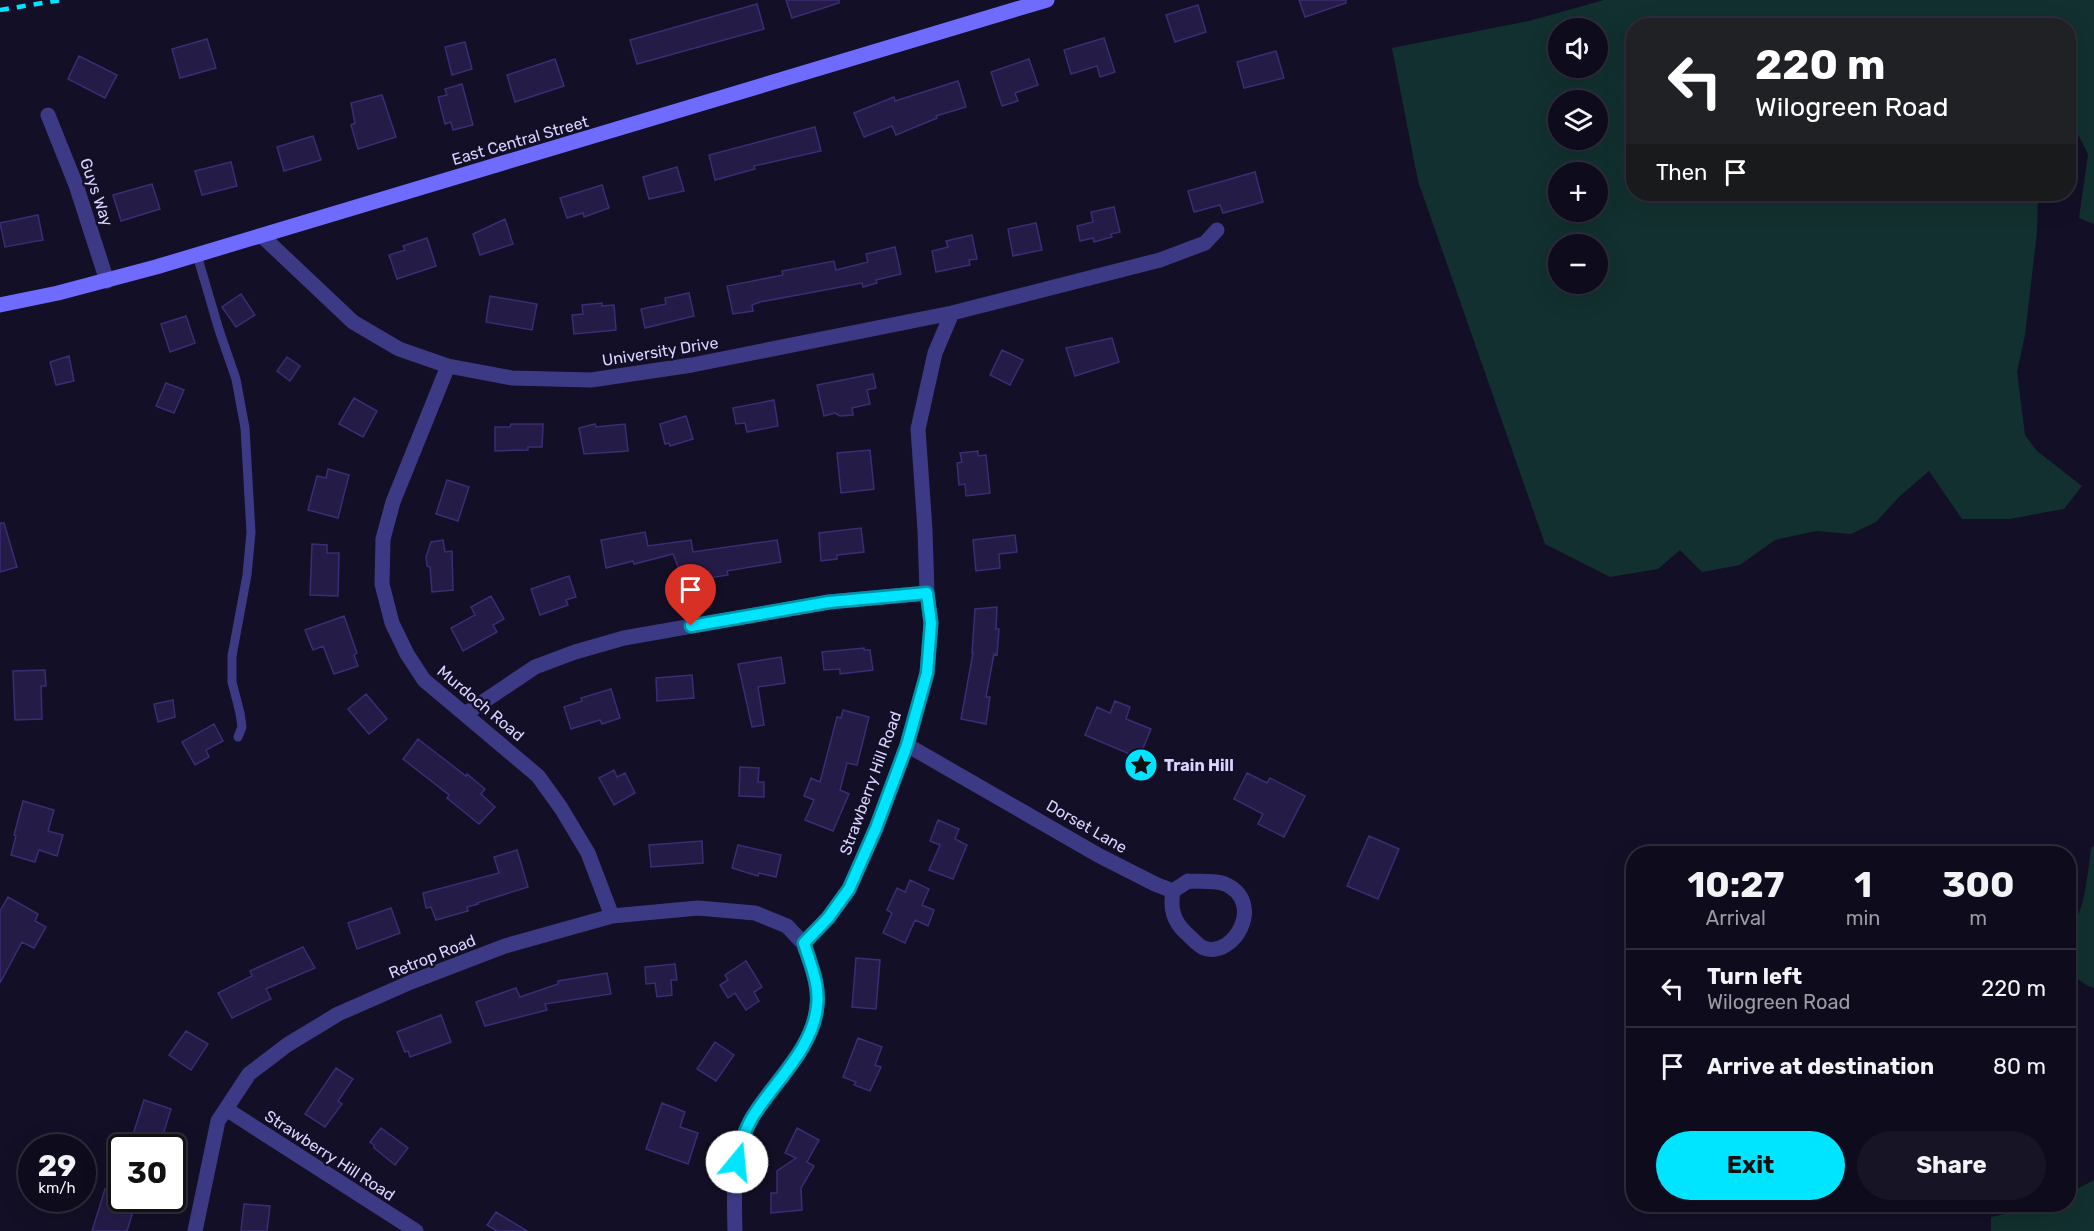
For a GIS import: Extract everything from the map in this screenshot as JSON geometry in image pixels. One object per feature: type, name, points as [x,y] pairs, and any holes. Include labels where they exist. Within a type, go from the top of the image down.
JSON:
[{"type":"main road","name":"East Central Street","points":[[0,305],[107,281],[197,255],[1047,0]]},
{"type":"street","name":"Guys Way","points":[[48,115],[76,185],[107,281]]},
{"type":"street","name":"University Drive","points":[[262,236],[353,322],[399,349],[448,366],[512,378],[591,380],[692,365],[952,313],[1160,260],[1205,243],[1217,230]]},
{"type":"street","name":"Strawberry Hill Road","points":[[804,943],[828,918],[849,889],[876,828],[907,745],[927,673],[931,623],[927,593],[918,429],[935,353],[952,313]]},
{"type":"street","name":"Murdoch Road","points":[[448,366],[393,502],[383,538],[382,584],[392,623],[407,654],[424,680],[538,776],[561,808],[588,853],[612,916]]},
{"type":"street","points":[[465,714],[536,667],[575,652],[624,638],[829,602],[927,593]]},
{"type":"street","name":"Dorset Lane","points":[[907,745],[1008,801],[1098,855],[1173,891]]},
{"type":"street","points":[[1188,881],[1225,884],[1240,896],[1245,910],[1243,924],[1236,937],[1217,949],[1203,948],[1178,925],[1171,906],[1173,891],[1188,881]]},
{"type":"street","name":"Retrop Road","points":[[195,1231],[218,1121],[249,1074],[287,1045],[338,1014],[411,982],[505,946],[612,916],[698,908],[754,913],[787,926],[804,943]]},
{"type":"street","points":[[735,1231],[734,1178],[740,1146],[751,1120],[813,1027],[818,1005],[814,978],[804,943]]},
{"type":"street","name":"Strawberry Hill Road","points":[[226,1109],[416,1231]]},
{"type":"lane","points":[[197,255],[236,379],[247,448],[251,532],[247,575],[232,656],[232,682],[242,727],[238,737]]},
{"type":"green space","points":[[1604,0],[2094,0],[2094,224],[2079,218],[2088,154],[2076,131],[2076,18],[1626,18],[1626,201],[2038,201],[2037,232],[2025,335],[2017,372],[2025,435],[2037,451],[2082,486],[2064,509],[2009,519],[1962,519],[1929,471],[1900,496],[1876,522],[1851,534],[1816,531],[1775,540],[1740,565],[1702,572],[1680,550],[1658,569],[1610,577],[1545,544],[1418,181],[1392,48],[1529,21]]},
{"type":"green space","points":[[2094,846],[2094,988],[2076,977],[2076,922],[2083,900],[2091,848]]},
{"type":"green space","points":[[2094,1180],[2094,1231],[1991,1231],[1991,1217],[2014,1212],[2076,1212],[2076,1189]]},
{"type":"building","points":[[786,0],[839,0],[839,3],[792,18]]},
{"type":"building","points":[[1299,0],[1346,0],[1346,3],[1305,17]]},
{"type":"building","points":[[757,4],[764,29],[637,64],[630,40]]},
{"type":"building","points":[[1198,5],[1206,32],[1175,42],[1166,15]]},
{"type":"building","points":[[1104,38],[1115,72],[1100,77],[1097,66],[1071,74],[1064,50]]},
{"type":"building","points":[[207,39],[216,68],[180,78],[172,49]]},
{"type":"building","points":[[465,42],[472,69],[452,75],[445,47]]},
{"type":"building","points":[[1276,51],[1284,78],[1244,88],[1237,62]]},
{"type":"building","points":[[79,56],[117,75],[105,98],[68,79]]},
{"type":"building","points":[[555,59],[564,86],[515,102],[507,75]]},
{"type":"building","points":[[1029,59],[1038,85],[1015,93],[1018,101],[1002,106],[991,72]]},
{"type":"building","points":[[958,81],[966,107],[936,116],[937,118],[896,135],[892,126],[864,137],[854,113],[894,97],[895,101]]},
{"type":"building","points":[[462,84],[473,125],[453,130],[451,122],[445,124],[438,97],[447,95],[445,89]]},
{"type":"building","points":[[382,95],[396,137],[358,149],[351,125],[355,123],[351,103]]},
{"type":"building","points":[[815,127],[821,151],[754,166],[755,169],[715,180],[709,155]]},
{"type":"building","points":[[313,136],[321,160],[284,171],[277,147]]},
{"type":"building","points":[[231,162],[237,186],[202,195],[195,171]]},
{"type":"building","points":[[677,167],[684,191],[649,199],[643,177]]},
{"type":"building","points":[[1255,172],[1263,202],[1223,213],[1220,205],[1194,212],[1188,191]]},
{"type":"building","points":[[152,184],[160,209],[121,221],[113,195]]},
{"type":"building","points":[[602,185],[609,208],[584,217],[583,213],[567,218],[560,198]]},
{"type":"building","points":[[1114,207],[1120,232],[1094,242],[1093,238],[1080,241],[1077,226],[1093,222],[1091,212]]},
{"type":"building","points":[[38,215],[43,240],[5,247],[0,223]]},
{"type":"building","points":[[505,219],[513,244],[480,255],[473,234]]},
{"type":"building","points":[[1036,223],[1042,250],[1013,256],[1008,229]]},
{"type":"building","points":[[972,235],[977,259],[969,260],[970,265],[936,272],[932,251],[948,247],[946,241]]},
{"type":"building","points":[[427,238],[436,266],[397,279],[389,255],[405,250],[403,246]]},
{"type":"building","points":[[895,247],[901,274],[876,280],[877,283],[863,287],[862,283],[760,302],[752,305],[753,311],[733,314],[727,286],[783,275],[782,271],[834,261],[836,270],[868,262],[866,254]]},
{"type":"building","points":[[689,293],[694,316],[645,328],[641,309],[666,304],[665,298]]},
{"type":"building","points":[[241,294],[255,315],[236,327],[222,307]]},
{"type":"building","points":[[490,296],[537,304],[532,330],[486,322]]},
{"type":"building","points":[[602,303],[602,306],[614,305],[616,330],[574,334],[572,315],[583,314],[582,305]]},
{"type":"building","points":[[186,316],[195,343],[170,352],[161,324]]},
{"type":"building","points":[[1112,338],[1119,362],[1075,376],[1066,348]]},
{"type":"building","points":[[1002,350],[1023,360],[1010,385],[990,375]]},
{"type":"building","points":[[69,356],[74,381],[56,385],[50,362]]},
{"type":"building","points":[[287,357],[300,366],[290,381],[277,371]]},
{"type":"building","points":[[873,374],[876,388],[867,390],[870,404],[852,408],[853,415],[840,416],[835,413],[824,416],[817,385]]},
{"type":"building","points":[[166,383],[184,390],[174,413],[156,406]]},
{"type":"building","points":[[354,398],[377,411],[363,437],[339,424]]},
{"type":"building","points":[[774,400],[778,426],[747,432],[745,423],[736,424],[733,408]]},
{"type":"building","points":[[686,416],[693,439],[670,446],[669,443],[665,444],[660,424]]},
{"type":"building","points":[[511,424],[543,424],[542,447],[528,447],[528,450],[495,451],[495,427],[510,427]]},
{"type":"building","points":[[595,424],[596,427],[625,424],[628,451],[584,454],[579,428]]},
{"type":"building","points":[[870,450],[874,489],[841,493],[837,453]]},
{"type":"building","points":[[978,451],[978,456],[986,455],[990,493],[966,496],[965,484],[959,485],[957,463],[962,462],[960,453]]},
{"type":"building","points":[[328,469],[349,475],[338,518],[308,510],[317,476],[326,478]]},
{"type":"building","points":[[447,480],[469,487],[458,521],[436,514]]},
{"type":"building","points":[[0,523],[4,523],[17,567],[0,572]]},
{"type":"building","points":[[861,528],[864,552],[837,555],[837,559],[821,561],[819,533]]},
{"type":"building","points":[[645,532],[648,546],[691,540],[693,552],[777,540],[781,562],[727,571],[728,575],[684,582],[673,554],[634,564],[633,561],[606,568],[601,540]]},
{"type":"building","points":[[1015,535],[1017,552],[999,554],[1000,568],[976,571],[973,540]]},
{"type":"building","points":[[443,540],[445,552],[452,551],[453,590],[432,592],[430,567],[427,566],[426,557],[431,542]]},
{"type":"building","points":[[312,544],[327,545],[327,553],[339,553],[338,596],[310,595]]},
{"type":"building","points":[[569,576],[576,597],[566,600],[568,605],[540,615],[531,589]]},
{"type":"building","points":[[491,596],[504,619],[493,625],[497,632],[463,651],[451,628],[475,615],[471,607]]},
{"type":"building","points":[[997,607],[996,629],[999,629],[997,655],[994,654],[986,697],[990,697],[986,724],[961,719],[973,653],[975,609]]},
{"type":"building","points":[[344,616],[357,653],[354,655],[358,666],[334,674],[323,646],[313,650],[305,630]]},
{"type":"building","points":[[864,648],[864,650],[870,650],[873,670],[840,674],[840,669],[824,670],[822,652]]},
{"type":"building","points":[[781,657],[785,683],[758,687],[764,725],[752,727],[738,664]]},
{"type":"building","points":[[45,670],[46,686],[41,686],[42,719],[15,720],[13,671]]},
{"type":"building","points":[[692,675],[694,698],[657,701],[656,678]]},
{"type":"building","points":[[611,689],[620,718],[602,724],[600,720],[571,729],[564,707],[582,701],[581,698]]},
{"type":"building","points":[[366,694],[387,719],[369,734],[348,709]]},
{"type":"building","points":[[173,700],[175,717],[158,722],[154,704]]},
{"type":"building","points":[[1115,701],[1130,707],[1126,719],[1151,729],[1139,758],[1085,735],[1097,707],[1110,713]]},
{"type":"building","points":[[843,710],[869,717],[857,765],[847,763],[840,790],[849,794],[833,831],[805,820],[814,800],[804,796],[811,778],[820,782],[837,717],[841,718]]},
{"type":"building","points":[[214,724],[223,741],[206,750],[209,757],[195,765],[182,742]]},
{"type":"building","points":[[418,739],[485,789],[481,794],[495,807],[479,824],[447,798],[449,795],[403,759]]},
{"type":"building","points":[[740,767],[759,768],[758,782],[764,782],[764,797],[739,796]]},
{"type":"building","points":[[614,770],[617,777],[625,773],[635,793],[614,805],[599,778]]},
{"type":"building","points":[[1247,773],[1267,783],[1270,778],[1305,796],[1284,837],[1258,824],[1263,814],[1234,799]]},
{"type":"building","points":[[23,801],[54,810],[48,831],[63,835],[57,856],[39,850],[35,862],[11,855]]},
{"type":"building","points":[[938,820],[959,829],[955,839],[967,845],[953,879],[929,870],[940,845],[930,841]]},
{"type":"building","points":[[1369,836],[1399,849],[1378,899],[1347,886]]},
{"type":"building","points":[[702,841],[703,863],[651,867],[649,845]]},
{"type":"building","points":[[738,845],[781,855],[776,877],[759,873],[758,876],[732,868]]},
{"type":"building","points":[[517,850],[528,887],[467,907],[468,911],[436,920],[431,907],[426,908],[423,893],[499,873],[494,857]]},
{"type":"building","points":[[910,880],[929,889],[922,905],[934,910],[928,926],[915,920],[905,943],[883,933],[892,913],[887,910],[897,888],[905,892]]},
{"type":"building","points":[[8,897],[38,914],[35,921],[46,927],[34,948],[22,942],[0,983],[0,911]]},
{"type":"building","points":[[391,908],[400,933],[357,949],[348,923]]},
{"type":"building","points":[[303,947],[315,968],[266,989],[271,999],[232,1018],[218,993],[252,976],[250,971]]},
{"type":"building","points":[[856,958],[880,960],[876,1009],[852,1007]]},
{"type":"building","points":[[746,961],[762,987],[754,992],[759,1001],[746,1010],[735,993],[728,998],[720,985],[728,980],[725,975]]},
{"type":"building","points":[[675,964],[677,980],[671,980],[672,995],[657,997],[655,983],[646,984],[645,967]]},
{"type":"building","points":[[607,973],[611,994],[545,1004],[547,1010],[485,1026],[476,1002],[516,988],[520,997],[558,984],[558,981]]},
{"type":"building","points":[[441,1015],[451,1042],[410,1057],[408,1051],[405,1052],[397,1032]]},
{"type":"building","points":[[186,1031],[208,1044],[191,1070],[169,1055]]},
{"type":"building","points":[[858,1038],[882,1047],[875,1065],[881,1067],[870,1091],[854,1085],[856,1082],[843,1077]]},
{"type":"building","points":[[715,1042],[734,1055],[716,1081],[697,1069]]},
{"type":"building","points":[[336,1068],[353,1079],[338,1101],[342,1104],[325,1127],[305,1114]]},
{"type":"building","points":[[144,1100],[171,1109],[163,1134],[133,1134]]},
{"type":"building","points":[[662,1103],[685,1112],[680,1127],[698,1133],[688,1164],[646,1149]]},
{"type":"building","points":[[381,1128],[408,1148],[395,1165],[370,1142]]},
{"type":"building","points":[[797,1128],[819,1140],[807,1162],[814,1166],[801,1188],[802,1210],[771,1213],[771,1193],[777,1193],[777,1171],[796,1158],[785,1153]]},
{"type":"building","points":[[105,1189],[108,1190],[108,1212],[133,1212],[127,1231],[92,1231]]},
{"type":"building","points":[[244,1204],[270,1206],[267,1231],[241,1231]]},
{"type":"building","points":[[496,1212],[527,1231],[497,1231],[487,1225]]},
{"type":"railway","points":[[0,10],[61,0]]},
{"type":"place","name":"Train Hill","points":[[1141,765]]},
{"type":"route","points":[[691,626],[829,602],[927,593],[931,623],[927,673],[907,745],[876,828],[849,889],[828,918],[804,943],[814,978],[818,1005],[813,1027],[751,1120],[740,1146],[737,1162]]}]
